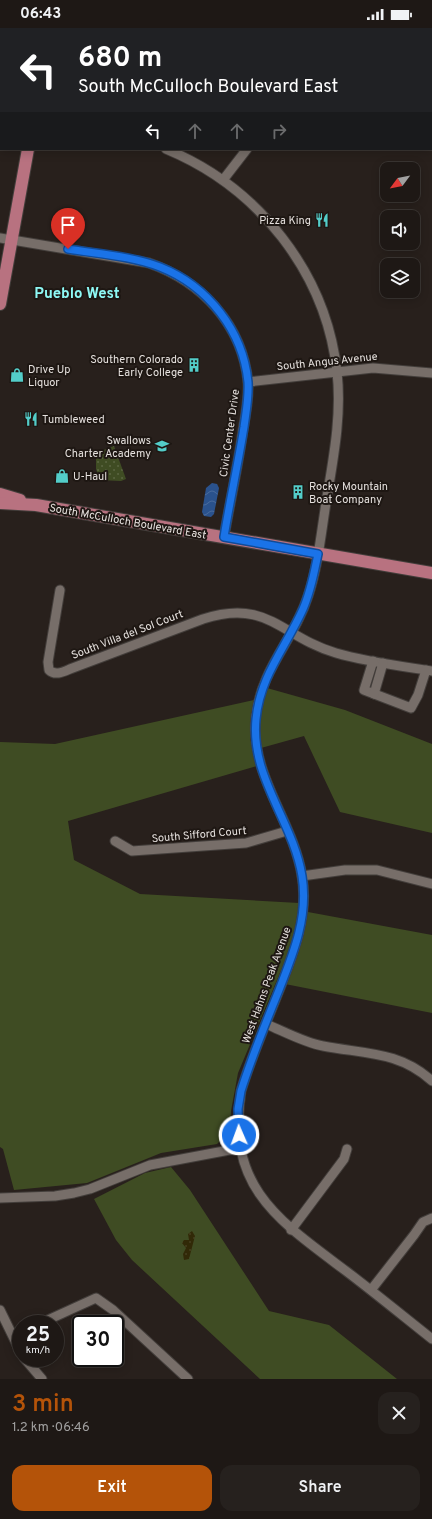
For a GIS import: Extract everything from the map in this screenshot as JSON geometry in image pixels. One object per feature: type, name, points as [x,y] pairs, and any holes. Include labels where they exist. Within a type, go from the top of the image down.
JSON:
[{"type":"main road","points":[[0,304],[6,239],[28,150]]},
{"type":"main road","name":"South McCulloch Boulevard East","points":[[0,494],[36,505]]},
{"type":"main road","name":"South McCulloch Boulevard East","points":[[0,503],[36,505],[432,573]]},
{"type":"street","name":"West Hahns Peak Avenue","points":[[168,150],[200,166],[223,180],[267,218],[296,257],[311,284],[323,313],[331,339],[337,371],[338,428],[318,554],[307,600],[265,680],[259,698],[255,729],[257,750],[265,779],[299,860],[304,900],[299,932],[241,1091],[238,1109],[240,1148],[248,1175],[265,1204],[291,1230],[371,1290],[432,1339]]},
{"type":"street","points":[[223,180],[246,150]]},
{"type":"street","name":"Civic Center Drive","points":[[6,239],[138,260],[160,267],[184,279],[206,296],[229,324],[240,347],[248,382],[248,400],[224,537]]},
{"type":"street","name":"South Angus Avenue","points":[[248,382],[337,371],[386,368],[432,374]]},
{"type":"street","name":"South Villa del Sol Court","points":[[60,590],[48,662],[49,670],[53,672],[60,673],[219,614],[237,612],[255,614],[291,632]]},
{"type":"street","points":[[291,632],[327,650],[378,662],[429,671],[411,708],[364,690],[378,662]]},
{"type":"street","points":[[374,694],[378,662]]},
{"type":"street","name":"South Sifford Court","points":[[115,841],[132,851],[246,843],[287,831]]},
{"type":"street","points":[[302,876],[345,870],[377,870],[432,884]]},
{"type":"street","points":[[266,1024],[321,1046],[397,1058],[423,1073],[432,1081]]},
{"type":"street","points":[[0,1198],[55,1196],[74,1193],[90,1189],[150,1165],[240,1148]]},
{"type":"street","points":[[291,1230],[344,1159],[346,1149]]},
{"type":"street","points":[[371,1290],[423,1222],[432,1218]]},
{"type":"street","points":[[59,1315],[96,1298],[113,1310],[188,1379]]},
{"type":"street","points":[[0,1310],[12,1327]]},
{"type":"street","points":[[32,1367],[42,1379]]},
{"type":"green space","points":[[114,446],[126,479],[121,481],[100,480],[96,469],[96,453]]},
{"type":"green space","points":[[267,688],[345,710],[432,744],[432,833],[340,812],[304,736],[261,748],[260,714]]},
{"type":"green space","points":[[254,700],[250,738],[257,766],[68,821],[74,860],[140,894],[299,903],[294,935],[285,961],[238,1073],[231,1111],[230,1131],[217,1144],[161,1153],[87,1183],[14,1190],[3,1149],[0,1147],[0,742],[55,744]]},
{"type":"green space","points":[[308,912],[432,935],[432,1013],[285,984]]},
{"type":"green space","points":[[171,1167],[190,1190],[269,1311],[329,1325],[397,1379],[260,1379],[132,1260],[116,1240],[94,1199],[145,1173]]},
{"type":"sand","points":[[192,1231],[195,1236],[189,1259],[184,1260],[183,1254],[186,1248],[182,1243],[184,1240],[189,1240],[188,1234]]},
{"type":"water","points":[[212,483],[217,484],[219,488],[214,514],[211,517],[204,516],[202,512],[206,488]]},
{"type":"place","name":"Pizza King","points":[[322,220]]},
{"type":"place","name":"Southern Colorado Early College","points":[[194,365]]},
{"type":"place","name":"Drive Up Liquor","points":[[17,375]]},
{"type":"place","name":"Tumbleweed","points":[[31,419]]},
{"type":"place","name":"Swallows Charter Academy","points":[[162,446]]},
{"type":"place","name":"U-Haul","points":[[62,476]]},
{"type":"place","name":"Rocky Mountain Boat Company","points":[[298,492]]},
{"type":"district","name":"Pueblo West","points":[[77,293]]},
{"type":"route","points":[[68,249],[138,260],[160,267],[184,279],[203,293],[212,302],[229,324],[240,347],[248,382],[248,400],[224,537],[318,554],[307,600],[265,680],[259,698],[256,718],[255,729],[260,763],[270,794],[294,845],[299,860],[304,889],[304,900],[302,919],[293,952],[247,1071],[241,1091],[238,1109],[239,1135]]}]
